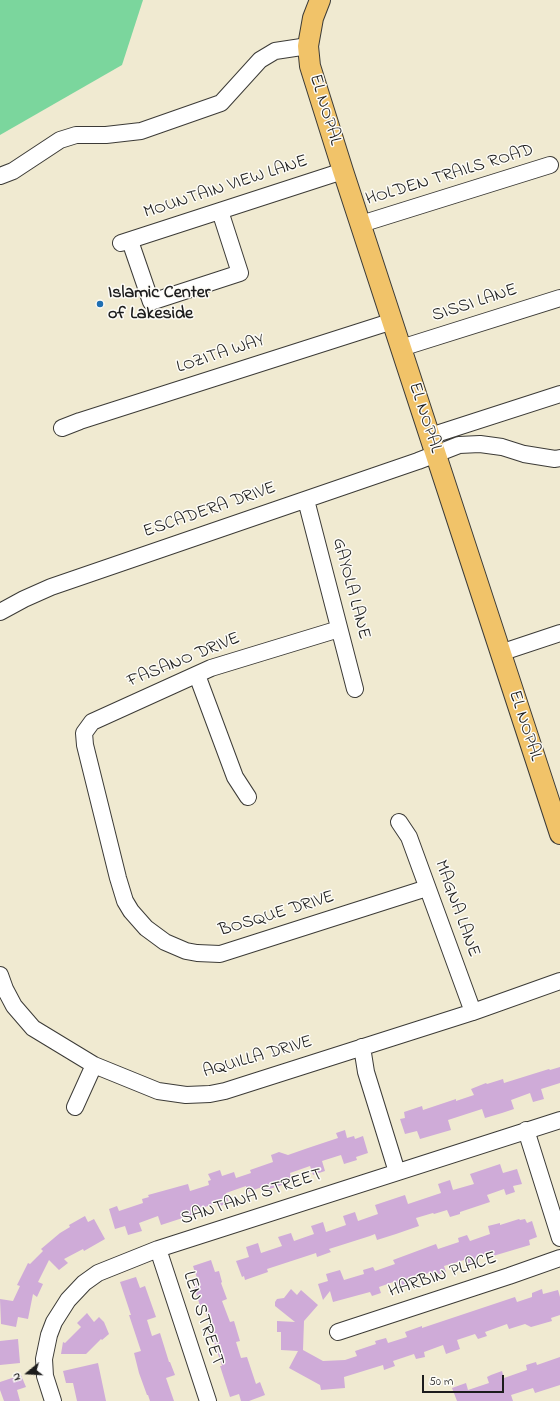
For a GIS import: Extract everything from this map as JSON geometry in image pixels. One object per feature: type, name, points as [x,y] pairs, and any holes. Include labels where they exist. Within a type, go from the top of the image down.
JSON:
[{"type":"main road","name":"EL NOPAL","points":[[320,0],[313,18],[308,46],[310,66],[560,834]]},
{"type":"street","points":[[0,176],[13,171],[60,140],[76,135],[106,135],[141,131],[221,103],[260,60],[275,51],[308,46]]},
{"type":"street","name":"HOLDEN TRAILS ROAD","points":[[361,224],[550,165]]},
{"type":"street","name":"MOUNTAIN VIEW LANE","points":[[220,211],[240,273],[151,302],[126,242],[220,211],[343,171]]},
{"type":"street","name":"SISSI LANE","points":[[401,348],[560,298]]},
{"type":"street","name":"LOZITA WAY","points":[[62,428],[393,321]]},
{"type":"street","points":[[433,445],[560,394]]},
{"type":"street","points":[[433,445],[480,444],[524,454],[554,459],[560,458]]},
{"type":"street","name":"ESCADERA DRIVE","points":[[0,612],[51,587],[418,461],[433,445]]},
{"type":"street","name":"GAYOLA LANE","points":[[306,500],[355,689]]},
{"type":"street","name":"FASANO DRIVE","points":[[92,722],[210,668],[339,629]]},
{"type":"street","points":[[500,653],[560,633]]},
{"type":"street","points":[[197,675],[235,777],[248,796]]},
{"type":"street","name":"BOSQUE DRIVE","points":[[92,722],[84,733],[85,745],[125,901],[138,920],[165,942],[192,952],[220,954],[427,888]]},
{"type":"street","name":"MAGNA LANE","points":[[399,822],[409,837],[473,1012]]},
{"type":"street","name":"AQUILLA DRIVE","points":[[0,975],[5,989],[14,1006],[33,1028],[94,1065],[158,1091],[179,1095],[201,1095],[225,1091],[473,1012],[560,981]]},
{"type":"street","points":[[362,1047],[366,1072],[397,1172]]},
{"type":"street","points":[[75,1107],[94,1065]]},
{"type":"street","name":"SANTANA STREET","points":[[53,1401],[45,1376],[44,1359],[49,1335],[54,1322],[68,1300],[84,1283],[98,1273],[158,1249],[560,1120]]},
{"type":"street","points":[[526,1130],[560,1238]]},
{"type":"street","name":"LEN STREET","points":[[158,1249],[208,1401]]},
{"type":"street","name":"HARBIN PLACE","points":[[338,1332],[510,1276],[560,1258]]},
{"type":"green space","points":[[0,0],[143,0],[122,65],[0,135]]},
{"type":"building","points":[[560,1067],[560,1083],[541,1089],[544,1099],[533,1102],[530,1093],[511,1100],[514,1109],[502,1113],[485,1118],[482,1109],[448,1120],[451,1130],[420,1139],[417,1131],[405,1134],[400,1119],[405,1118],[404,1112],[422,1106],[423,1110],[456,1099],[456,1101],[474,1095],[471,1089],[486,1083],[487,1084],[503,1079],[504,1083]]},
{"type":"building","points":[[345,1130],[347,1138],[354,1136],[355,1139],[363,1136],[368,1153],[356,1157],[357,1160],[344,1164],[341,1155],[322,1161],[325,1171],[313,1175],[310,1166],[290,1173],[292,1182],[263,1191],[262,1187],[248,1192],[246,1186],[226,1193],[229,1203],[217,1207],[216,1203],[194,1211],[195,1214],[161,1225],[158,1216],[139,1223],[142,1231],[128,1235],[125,1226],[115,1229],[109,1209],[117,1206],[119,1211],[143,1203],[142,1199],[149,1197],[148,1195],[188,1184],[190,1191],[209,1185],[208,1181],[211,1180],[208,1174],[220,1170],[222,1176],[234,1172],[236,1178],[251,1173],[250,1170],[273,1162],[271,1155],[279,1152],[288,1155],[338,1138],[336,1133]]},
{"type":"building","points":[[500,1164],[503,1173],[517,1169],[522,1184],[513,1186],[515,1192],[506,1195],[504,1189],[487,1195],[490,1202],[460,1212],[460,1214],[450,1217],[447,1210],[433,1213],[416,1218],[419,1226],[396,1234],[377,1240],[375,1234],[329,1249],[331,1252],[317,1257],[316,1253],[267,1269],[268,1272],[245,1280],[244,1276],[242,1277],[236,1261],[249,1257],[246,1247],[258,1243],[261,1253],[282,1246],[278,1237],[291,1233],[294,1241],[314,1234],[311,1226],[323,1222],[326,1232],[346,1225],[343,1216],[355,1212],[358,1221],[378,1214],[375,1205],[405,1195],[408,1204],[441,1193],[438,1184],[450,1180],[453,1190],[474,1184],[470,1174]]},
{"type":"building","points":[[85,1216],[88,1222],[94,1219],[105,1239],[84,1251],[83,1249],[64,1259],[68,1263],[59,1270],[49,1260],[38,1282],[43,1284],[37,1297],[33,1294],[28,1319],[18,1317],[16,1327],[1,1324],[0,1299],[13,1301],[20,1286],[17,1285],[28,1263],[30,1264],[43,1251],[41,1249],[60,1233],[70,1227],[69,1225]]},
{"type":"building","points":[[519,1219],[525,1219],[527,1223],[532,1221],[537,1237],[529,1240],[530,1245],[493,1256],[492,1252],[476,1257],[477,1261],[466,1265],[464,1260],[444,1266],[446,1272],[430,1277],[429,1273],[413,1278],[414,1281],[398,1287],[396,1281],[379,1287],[381,1293],[372,1296],[370,1292],[333,1302],[330,1291],[323,1300],[318,1284],[328,1281],[326,1274],[340,1270],[344,1280],[364,1274],[363,1270],[373,1267],[375,1271],[395,1264],[393,1260],[436,1244],[438,1249],[459,1242],[458,1238],[467,1235],[470,1241],[490,1234],[488,1226],[500,1223],[500,1225]]},
{"type":"building","points":[[211,1260],[215,1272],[219,1271],[221,1283],[227,1299],[222,1301],[230,1322],[234,1321],[240,1341],[236,1342],[241,1358],[247,1357],[256,1384],[260,1382],[265,1395],[249,1401],[241,1401],[239,1394],[230,1397],[214,1342],[212,1343],[207,1329],[211,1328],[204,1308],[201,1309],[192,1280],[197,1278],[193,1266]]},
{"type":"building","points":[[136,1277],[140,1288],[145,1286],[156,1317],[147,1320],[152,1336],[160,1333],[169,1362],[175,1375],[166,1378],[174,1401],[150,1401],[139,1373],[134,1353],[141,1351],[120,1282]]},
{"type":"building","points":[[291,1289],[297,1295],[301,1290],[318,1305],[304,1321],[303,1350],[323,1361],[345,1360],[357,1356],[355,1351],[376,1344],[375,1341],[386,1338],[388,1343],[407,1337],[405,1332],[422,1326],[422,1328],[515,1297],[517,1302],[532,1297],[532,1293],[542,1289],[543,1294],[558,1290],[560,1297],[560,1315],[551,1318],[552,1321],[531,1327],[525,1324],[509,1329],[507,1324],[485,1332],[487,1336],[478,1339],[475,1334],[457,1340],[460,1349],[446,1354],[443,1345],[424,1352],[425,1357],[416,1359],[414,1354],[393,1361],[395,1366],[384,1370],[383,1365],[344,1377],[345,1388],[321,1390],[320,1385],[289,1368],[298,1351],[281,1350],[281,1332],[277,1332],[277,1321],[295,1322],[275,1306],[275,1302],[277,1299],[284,1298]]},
{"type":"building","points":[[87,1313],[94,1322],[99,1317],[104,1322],[109,1334],[102,1340],[101,1339],[86,1354],[61,1354],[63,1342],[65,1343],[81,1327],[77,1323]]},
{"type":"building","points":[[18,1339],[20,1363],[0,1365],[0,1341]]},
{"type":"building","points":[[560,1357],[560,1385],[535,1393],[533,1388],[511,1395],[513,1401],[457,1401],[452,1388],[466,1383],[468,1390],[489,1383],[487,1377],[502,1371],[504,1378],[527,1370],[526,1365],[536,1362],[537,1365]]},
{"type":"building","points":[[98,1363],[106,1401],[77,1401],[73,1383],[66,1383],[63,1371]]},
{"type":"building","points":[[21,1375],[26,1387],[17,1390],[20,1401],[4,1401],[0,1390],[0,1382]]},
{"type":"place","name":"Islamic Center of Lakeside","points":[[100,304]]}]
